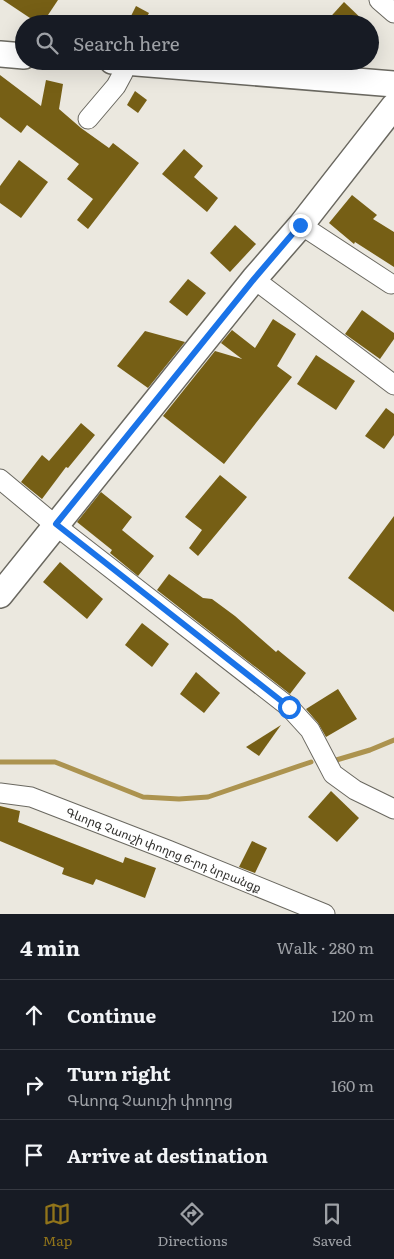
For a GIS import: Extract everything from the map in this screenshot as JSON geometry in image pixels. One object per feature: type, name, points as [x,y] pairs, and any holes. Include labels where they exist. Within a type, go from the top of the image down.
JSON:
[{"type":"main road","points":[[0,54],[15,55]]},
{"type":"main road","points":[[218,70],[394,84]]},
{"type":"main road","points":[[0,595],[394,106]]},
{"type":"street","points":[[379,0],[394,13]]},
{"type":"street","points":[[88,119],[116,86],[123,73],[122,70]]},
{"type":"street","points":[[300,225],[392,284]]},
{"type":"street","points":[[254,279],[394,385]]},
{"type":"street","points":[[0,479],[289,707],[310,730],[333,774],[355,790],[394,809]]},
{"type":"street","name":"Գևորգ Չաուշի փողոց 6-րդ նրբանցք","points":[[0,793],[31,797],[325,914]]},
{"type":"building","points":[[3,0],[58,0],[48,15],[26,15]]},
{"type":"building","points":[[344,2],[358,15],[332,15]]},
{"type":"building","points":[[136,6],[149,13],[148,15],[132,15]]},
{"type":"building","points":[[0,75],[41,106],[46,80],[63,84],[59,109],[109,148],[113,143],[139,163],[88,229],[77,220],[93,199],[67,179],[79,164],[27,125],[21,133],[0,117]]},
{"type":"building","points":[[135,91],[147,100],[138,113],[127,105]]},
{"type":"building","points":[[184,149],[203,166],[194,177],[218,198],[207,212],[162,174]]},
{"type":"building","points":[[19,160],[48,182],[21,218],[0,203],[0,186]]},
{"type":"building","points":[[352,195],[377,215],[373,219],[394,232],[394,267],[355,242],[354,244],[329,223]]},
{"type":"building","points":[[235,225],[256,244],[230,272],[210,253]]},
{"type":"building","points":[[188,279],[206,293],[187,316],[169,302]]},
{"type":"building","points":[[362,310],[394,333],[394,339],[380,359],[345,334]]},
{"type":"building","points":[[273,319],[296,334],[277,366],[292,377],[224,464],[163,416],[215,351],[242,359],[221,343],[232,330],[255,348]]},
{"type":"building","points":[[145,331],[185,342],[148,388],[117,366]]},
{"type":"building","points":[[316,355],[355,381],[336,410],[297,384]]},
{"type":"building","points":[[386,408],[394,414],[394,435],[384,449],[365,436]]},
{"type":"building","points":[[81,423],[95,435],[68,468],[66,467],[42,499],[21,482],[42,455],[49,461]]},
{"type":"building","points":[[220,475],[247,497],[198,556],[189,548],[202,530],[185,517]]},
{"type":"building","points":[[101,492],[132,517],[122,530],[154,556],[138,576],[110,553],[112,550],[77,522]]},
{"type":"building","points":[[394,516],[394,612],[348,578]]},
{"type":"building","points":[[60,562],[103,599],[87,619],[43,582]]},
{"type":"building","points":[[169,574],[203,598],[212,599],[235,616],[276,652],[278,650],[306,673],[290,694],[157,590]]},
{"type":"building","points":[[142,623],[169,644],[152,667],[125,645]]},
{"type":"building","points":[[196,672],[220,693],[204,713],[180,694]]},
{"type":"building","points":[[338,689],[357,719],[326,737],[318,723],[306,709]]},
{"type":"building","points":[[281,725],[259,756],[246,747]]},
{"type":"building","points":[[331,791],[359,818],[337,842],[308,817]]},
{"type":"building","points":[[0,806],[20,811],[18,822],[123,863],[125,857],[156,868],[145,898],[96,879],[93,885],[62,874],[64,868],[0,841]]},
{"type":"building","points":[[252,841],[267,848],[255,873],[239,867]]},
{"type":"waterway","points":[[333,761],[370,750],[394,740]]},
{"type":"waterway","points":[[0,762],[55,762],[143,797],[179,799],[208,797],[311,762]]},
{"type":"route","points":[[289,707],[56,524],[300,225]]}]
